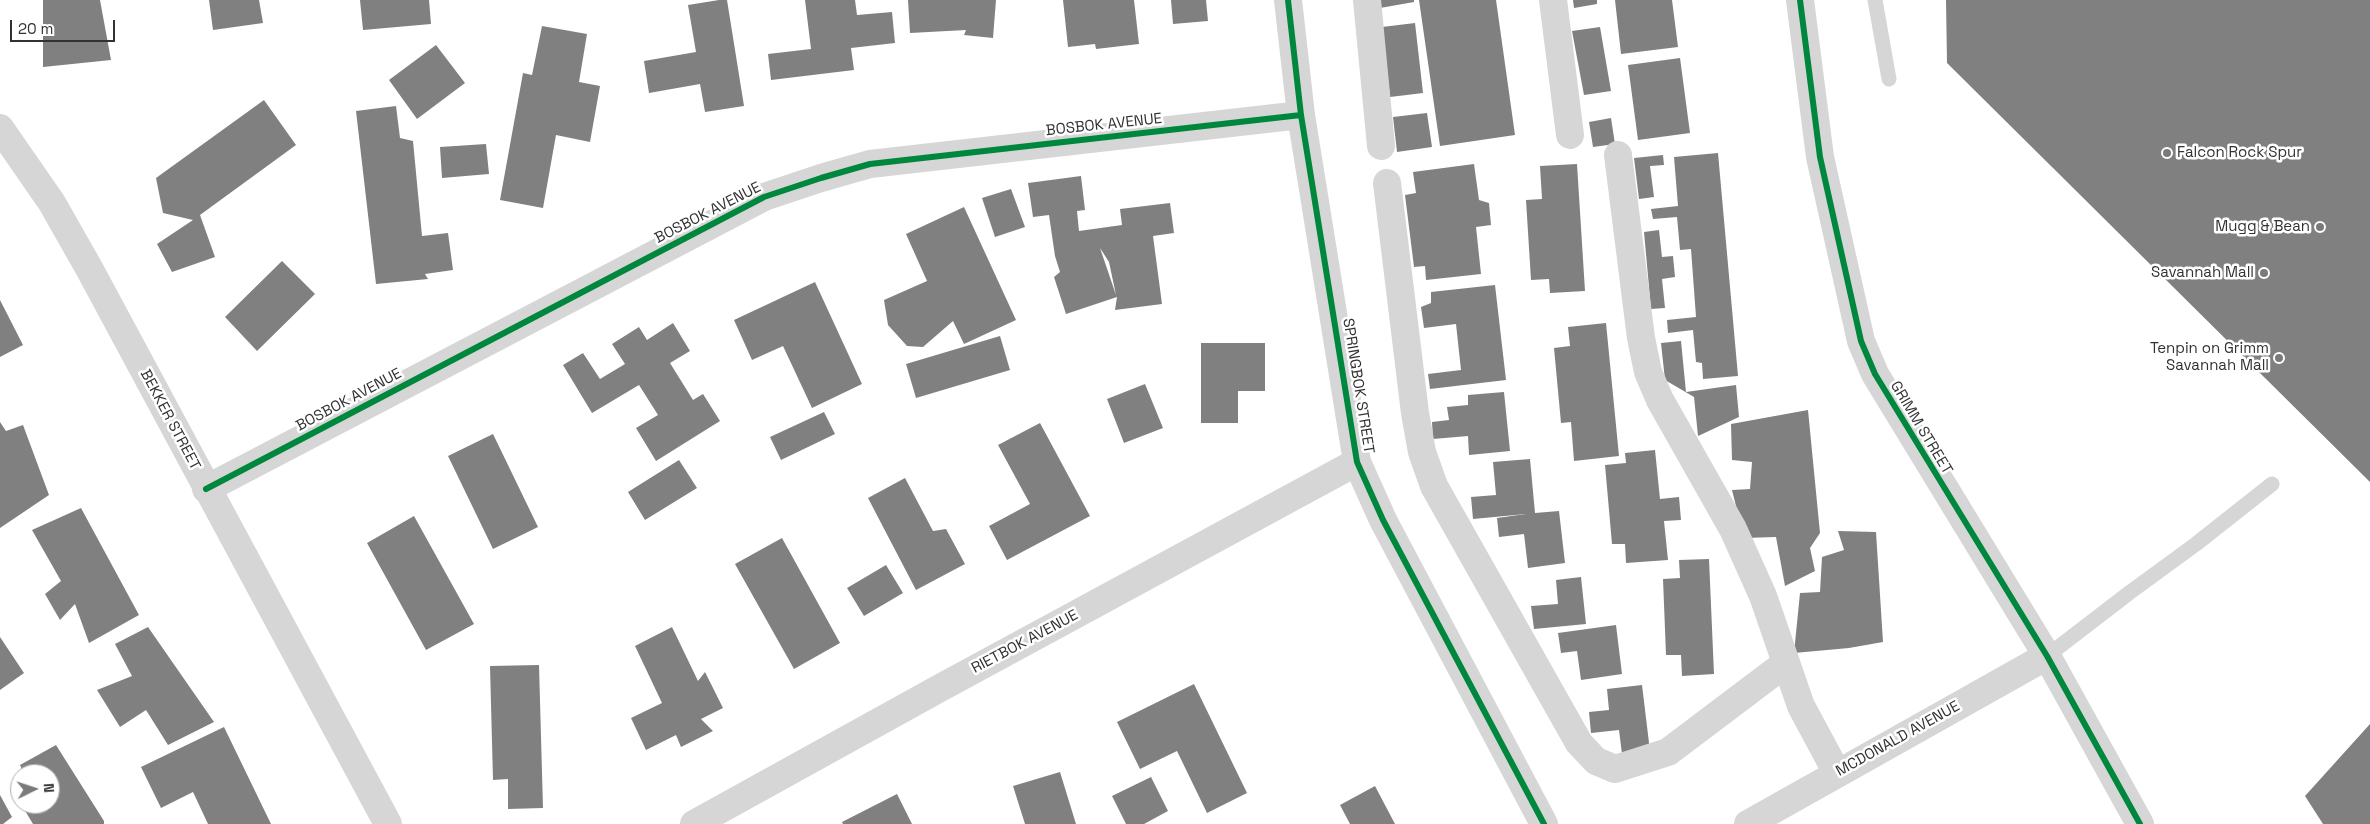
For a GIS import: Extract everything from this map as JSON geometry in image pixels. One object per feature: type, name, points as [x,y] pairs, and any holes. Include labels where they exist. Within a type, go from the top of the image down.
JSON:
[{"type":"street","name":"SPRINGBOK STREET","points":[[1288,0],[1301,116],[1357,462],[1383,520],[1544,824]]},
{"type":"street","points":[[1367,0],[1381,146]]},
{"type":"street","points":[[1553,0],[1570,135]]},
{"type":"street","name":"GRIMM STREET","points":[[1800,0],[1820,157],[1861,341],[1879,382],[2047,656],[2140,824]]},
{"type":"street","name":"BOSBOK AVENUE","points":[[206,489],[764,197],[870,164],[1301,116]]},
{"type":"street","name":"BEKKER STREET","points":[[0,128],[52,203],[66,228],[388,824]]},
{"type":"street","points":[[1618,154],[1641,338],[1648,372],[1660,400],[1734,529],[1763,596],[1801,706],[1837,773]]},
{"type":"street","points":[[1387,183],[1415,413],[1422,452],[1434,486],[1579,743],[1596,761],[1615,769],[1668,752],[1786,663]]},
{"type":"street","name":"RIETBOK AVENUE","points":[[694,824],[1357,462]]},
{"type":"street","name":"MCDONALD AVENUE","points":[[1748,824],[2047,656]]},
{"type":"lane","points":[[1875,0],[1889,79]]},
{"type":"lane","points":[[2047,656],[2196,544],[2272,484]]},
{"type":"building","points":[[43,0],[100,0],[111,60],[43,67]]},
{"type":"building","points":[[209,0],[259,0],[263,23],[213,30]]},
{"type":"building","points":[[360,0],[429,0],[431,24],[363,30]]},
{"type":"building","points":[[727,0],[744,106],[705,112],[700,84],[649,93],[644,61],[696,52],[688,5]]},
{"type":"building","points":[[805,0],[855,0],[857,15],[892,12],[895,43],[851,48],[854,70],[771,80],[768,54],[811,49]]},
{"type":"building","points":[[908,0],[996,0],[993,38],[964,35],[966,30],[910,33]]},
{"type":"building","points":[[1063,0],[1134,0],[1139,44],[1096,49],[1095,44],[1068,47]]},
{"type":"building","points":[[1171,0],[1206,0],[1208,21],[1173,24]]},
{"type":"building","points":[[1379,0],[1414,0],[1414,2],[1380,8]]},
{"type":"building","points":[[1419,0],[1496,0],[1515,135],[1440,146]]},
{"type":"building","points":[[1573,0],[1597,0],[1597,4],[1574,8]]},
{"type":"building","points":[[1615,0],[1672,0],[1678,47],[1621,54]]},
{"type":"building","name":"Savannah Mall","points":[[1946,0],[2370,0],[2370,482],[1947,63]]},
{"type":"building","points":[[1415,23],[1423,93],[1390,97],[1382,27]]},
{"type":"building","points":[[542,26],[587,34],[579,82],[600,86],[590,142],[556,135],[543,208],[500,200],[523,73],[532,75]]},
{"type":"building","points":[[1600,27],[1611,91],[1584,95],[1572,31]]},
{"type":"building","points":[[436,45],[465,83],[417,119],[389,80]]},
{"type":"building","points":[[1680,58],[1690,133],[1638,140],[1628,65]]},
{"type":"building","points":[[264,100],[296,145],[200,215],[215,257],[172,272],[157,244],[193,220],[163,213],[156,178]]},
{"type":"building","points":[[396,106],[400,138],[413,141],[422,236],[448,233],[453,270],[425,274],[428,279],[376,284],[356,111]]},
{"type":"building","points":[[1427,113],[1432,147],[1397,152],[1393,117]]},
{"type":"building","points":[[1611,118],[1615,144],[1593,147],[1589,122]]},
{"type":"building","points":[[486,144],[489,174],[442,178],[440,147]]},
{"type":"building","points":[[1718,153],[1738,376],[1703,379],[1702,363],[1696,362],[1693,330],[1668,333],[1667,320],[1696,317],[1691,249],[1680,250],[1677,217],[1653,219],[1651,209],[1678,206],[1674,157]]},
{"type":"building","points":[[1663,155],[1664,165],[1650,166],[1654,197],[1639,199],[1634,158]]},
{"type":"building","points":[[1474,164],[1479,200],[1489,203],[1491,225],[1476,227],[1481,274],[1426,280],[1425,266],[1414,267],[1405,195],[1416,193],[1413,172]]},
{"type":"building","points":[[1577,164],[1585,291],[1550,293],[1549,279],[1531,280],[1526,200],[1542,199],[1540,166]]},
{"type":"building","points":[[1081,176],[1085,210],[1077,211],[1079,231],[1122,225],[1120,209],[1170,203],[1174,233],[1153,236],[1162,304],[1115,310],[1117,297],[1066,314],[1054,277],[1060,272],[1055,256],[1049,215],[1033,217],[1028,183]],"holes":[[[1100,248],[1109,262],[1116,295]]]},
{"type":"building","points":[[1011,189],[1025,227],[995,237],[982,198]]},
{"type":"building","points":[[964,207],[1016,320],[964,344],[953,321],[923,347],[907,346],[888,325],[884,300],[927,281],[906,234]]},
{"type":"building","points":[[1659,230],[1662,257],[1673,256],[1675,277],[1662,279],[1665,308],[1651,309],[1644,232]]},
{"type":"building","points":[[282,261],[315,294],[257,351],[225,317]]},
{"type":"building","points":[[815,282],[862,384],[812,408],[783,346],[752,360],[734,320]]},
{"type":"building","points":[[1495,285],[1506,380],[1430,389],[1428,374],[1461,370],[1456,324],[1424,328],[1421,307],[1431,303],[1431,292]]},
{"type":"building","points":[[0,300],[23,345],[0,357]]},
{"type":"building","points":[[673,323],[690,351],[670,363],[693,400],[703,394],[720,421],[656,461],[636,428],[658,415],[639,385],[592,413],[563,365],[583,353],[600,379],[625,364],[612,344],[639,327],[647,340]]},
{"type":"building","points":[[1606,323],[1619,456],[1574,461],[1571,422],[1561,423],[1554,348],[1570,346],[1568,327]]},
{"type":"building","points":[[1000,336],[1010,370],[916,398],[906,364]]},
{"type":"building","points":[[1681,341],[1686,392],[1736,385],[1739,417],[1698,436],[1694,397],[1665,380],[1661,343]]},
{"type":"building","points":[[1201,343],[1265,343],[1265,391],[1238,391],[1238,423],[1201,423]]},
{"type":"building","points":[[1145,384],[1163,428],[1124,443],[1107,399]]},
{"type":"building","points":[[1504,392],[1510,451],[1469,455],[1468,436],[1433,439],[1432,422],[1449,420],[1447,407],[1468,405],[1468,395]]},
{"type":"building","points":[[1808,410],[1820,533],[1810,548],[1815,571],[1785,586],[1776,537],[1744,538],[1732,490],[1750,489],[1752,462],[1732,460],[1731,424]]},
{"type":"building","points":[[824,412],[835,434],[781,460],[770,437]]},
{"type":"building","points":[[0,422],[6,431],[23,425],[49,495],[0,528]]},
{"type":"building","points":[[1040,423],[1090,516],[1007,560],[989,526],[1030,504],[998,445]]},
{"type":"building","points":[[493,434],[538,527],[493,549],[448,456]]},
{"type":"building","points":[[1655,450],[1660,499],[1679,497],[1681,520],[1664,521],[1668,560],[1626,563],[1625,544],[1612,544],[1605,465],[1626,463],[1625,453]]},
{"type":"building","points":[[1530,459],[1535,513],[1559,511],[1565,563],[1528,568],[1524,534],[1499,537],[1497,518],[1526,514],[1473,519],[1471,497],[1496,495],[1493,462]]},
{"type":"building","points":[[679,460],[697,488],[645,520],[628,492]]},
{"type":"building","points":[[905,478],[933,531],[946,529],[965,564],[916,590],[868,498]]},
{"type":"building","points":[[81,508],[139,615],[89,643],[75,604],[60,620],[45,594],[61,581],[32,530]]},
{"type":"building","points":[[414,516],[474,624],[426,650],[367,543]]},
{"type":"building","points":[[1838,531],[1876,532],[1883,642],[1849,648],[1794,653],[1800,593],[1820,592],[1822,557],[1844,550]]},
{"type":"building","points":[[782,538],[840,643],[794,669],[735,564]]},
{"type":"building","points":[[1709,559],[1714,674],[1682,676],[1681,655],[1666,655],[1663,579],[1680,578],[1679,560]]},
{"type":"building","points":[[886,565],[903,593],[864,616],[847,588]]},
{"type":"building","points":[[1581,577],[1586,624],[1534,629],[1531,606],[1558,604],[1556,580]]},
{"type":"building","points":[[1616,625],[1622,674],[1581,680],[1577,651],[1561,653],[1558,633]]},
{"type":"building","points":[[148,627],[214,722],[168,745],[146,710],[120,727],[97,690],[132,676],[115,644]]},
{"type":"building","points":[[672,627],[698,681],[705,672],[723,708],[701,719],[713,731],[681,747],[676,735],[646,750],[631,718],[662,703],[635,646]]},
{"type":"building","points":[[0,637],[24,673],[0,690]]},
{"type":"building","points":[[539,665],[543,808],[508,809],[508,779],[493,780],[490,666]]},
{"type":"building","points":[[1194,684],[1247,793],[1207,813],[1177,751],[1140,769],[1117,722]]},
{"type":"building","points":[[1642,685],[1650,751],[1622,754],[1619,730],[1591,733],[1589,712],[1609,710],[1607,689]]},
{"type":"building","points":[[2370,724],[2370,824],[2323,824],[2305,796]]},
{"type":"building","points":[[224,727],[271,824],[208,824],[193,792],[161,808],[141,767]]},
{"type":"building","points":[[56,745],[104,821],[104,824],[33,824],[27,814],[60,814],[60,764],[22,764]]},
{"type":"building","points":[[1060,772],[1076,824],[1025,824],[1013,786]]},
{"type":"building","points":[[1151,777],[1168,811],[1144,824],[1126,824],[1112,796]]},
{"type":"building","points":[[1375,786],[1395,824],[1350,824],[1340,805]]},
{"type":"building","points":[[897,794],[912,824],[843,824],[842,822]]},
{"type":"building","points":[[0,795],[12,817],[3,824],[0,824]]},
{"type":"cycle path","points":[[1288,0],[1301,115],[1357,462],[1383,520],[1544,824]]},
{"type":"cycle path","points":[[1800,0],[1820,157],[1861,341],[1875,374],[2047,656],[2140,824]]},
{"type":"cycle path","points":[[206,489],[764,197],[870,164],[1301,115]]},
{"type":"place","name":"Falcon Rock Spur","points":[[2167,153]]},
{"type":"place","name":"Mugg & Bean","points":[[2320,227]]},
{"type":"place","name":"Savannah Mall","points":[[2264,273]]},
{"type":"place","name":"Tenpin on Grimm Savannah Mall","points":[[2279,358]]}]
